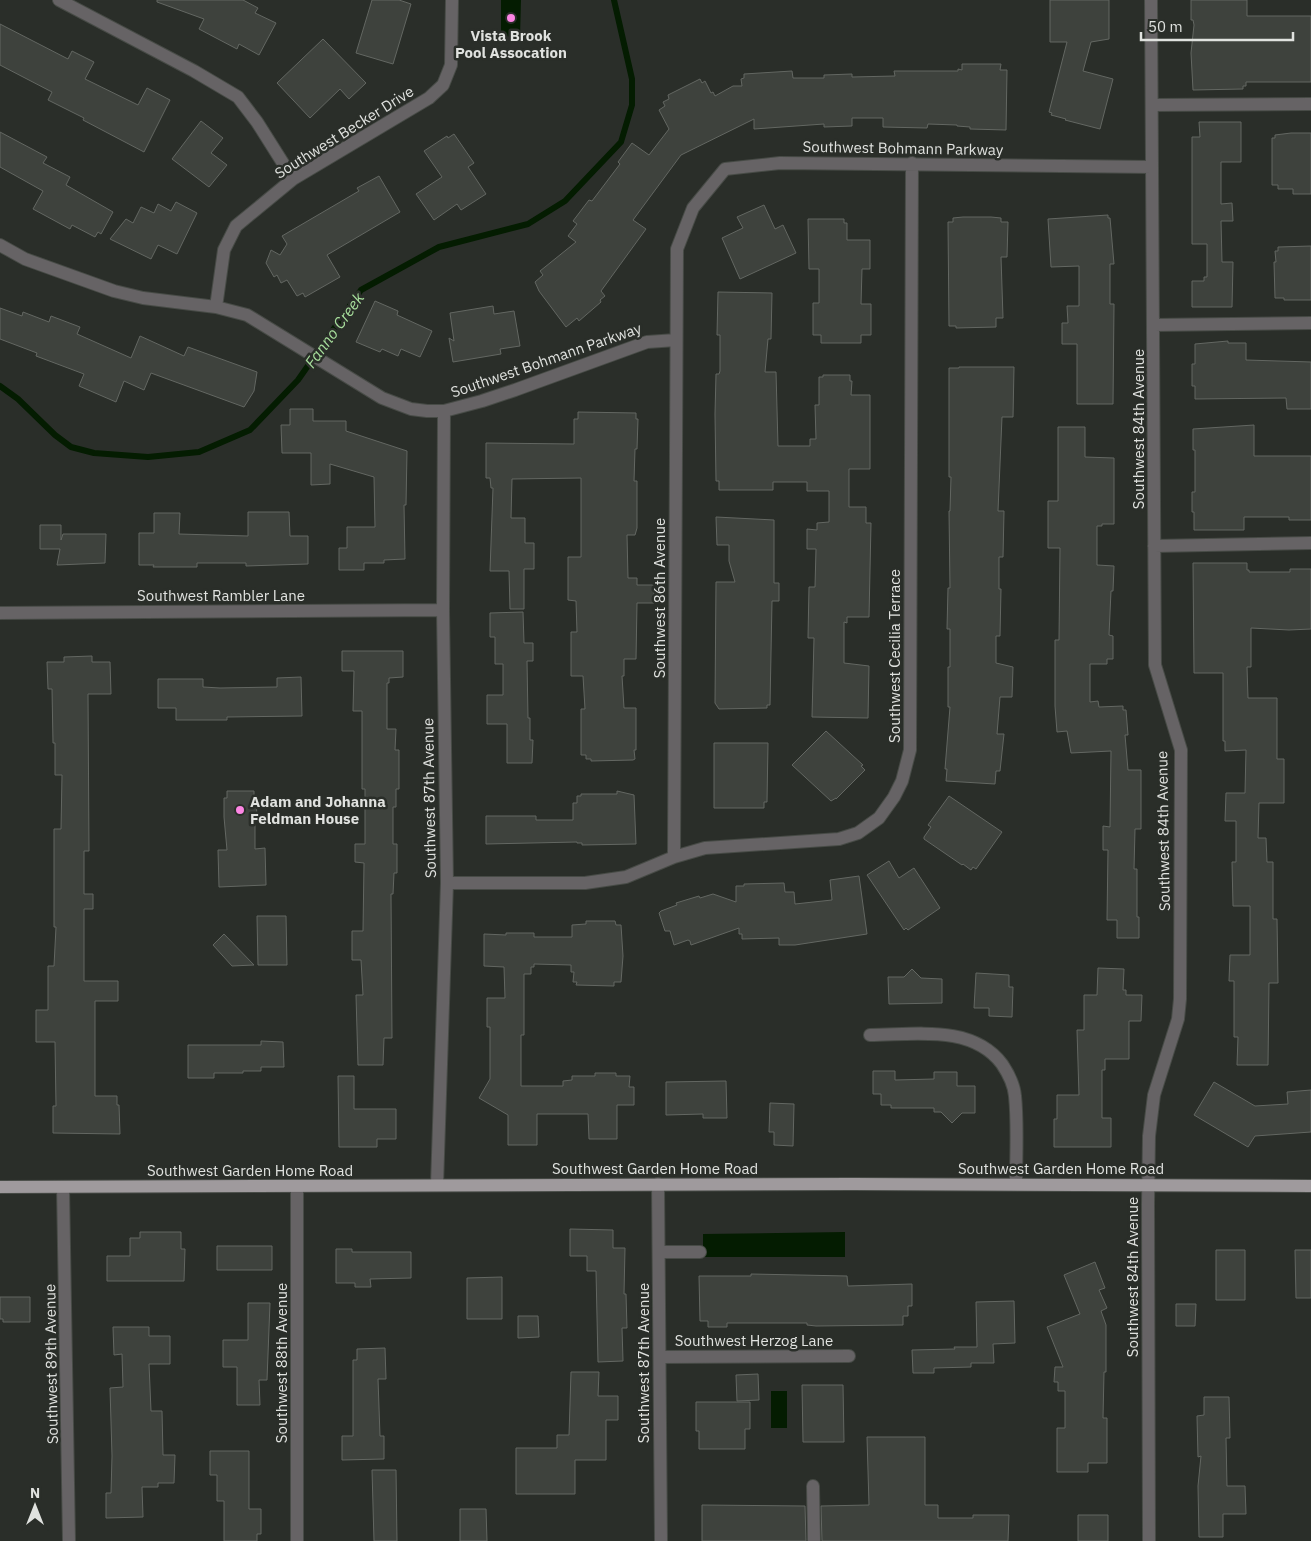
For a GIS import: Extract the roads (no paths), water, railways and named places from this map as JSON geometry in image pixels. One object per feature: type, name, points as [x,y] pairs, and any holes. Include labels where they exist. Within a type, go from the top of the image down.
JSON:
[{"type":"main road","name":"Southwest Garden Home Road","points":[[0,1187],[658,1184],[1311,1186]]},
{"type":"street","points":[[59,0],[194,70],[238,97],[257,122],[293,179]]},
{"type":"street","name":"Southwest Becker Drive","points":[[216,307],[224,250],[236,226],[293,179],[429,98],[442,85],[451,65],[452,0]]},
{"type":"street","name":"Southwest 84th Avenue","points":[[1149,1541],[1149,1136],[1154,1095],[1178,1019],[1180,999],[1181,750],[1155,665],[1151,0]]},
{"type":"street","points":[[1152,105],[1311,104]]},
{"type":"street","name":"Southwest Bohmann Parkway","points":[[0,245],[25,258],[114,291],[143,298],[216,307],[247,315],[278,336],[382,398],[396,404],[427,411],[444,411],[515,390],[631,346],[646,342],[676,340],[677,249],[693,208],[725,169],[780,163],[1152,167]]},
{"type":"street","name":"Southwest Cecilia Terrace","points":[[447,883],[585,883],[607,881],[626,877],[674,857],[705,848],[839,839],[858,833],[879,818],[894,797],[902,781],[910,750],[912,163]]},
{"type":"street","points":[[1153,325],[1310,323]]},
{"type":"street","name":"Southwest 86th Avenue","points":[[674,857],[676,340]]},
{"type":"street","name":"Southwest 87th Avenue","points":[[437,1185],[447,883],[443,610],[444,411]]},
{"type":"street","points":[[1154,546],[1311,543]]},
{"type":"street","name":"Southwest Rambler Lane","points":[[0,613],[443,610]]},
{"type":"street","points":[[870,1035],[943,1034],[958,1036],[983,1045],[994,1054],[1009,1076],[1015,1096],[1016,1184]]},
{"type":"street","name":"Southwest 87th Avenue","points":[[658,1184],[661,1541]]},
{"type":"street","name":"Southwest 88th Avenue","points":[[297,1186],[297,1541]]},
{"type":"street","name":"Southwest 89th Avenue","points":[[63,1187],[69,1541]]},
{"type":"street","points":[[659,1252],[700,1252]]},
{"type":"street","name":"Southwest Herzog Lane","points":[[660,1357],[849,1356]]},
{"type":"street","points":[[813,1486],[814,1541]]},
{"type":"waterway","name":"Fanno Creek","points":[[0,386],[18,399],[55,435],[71,447],[94,453],[148,457],[199,452],[250,430],[298,380],[361,290],[439,247],[528,224],[565,201],[621,142],[632,105],[632,79],[614,0]]},
{"type":"place","name":"Vista Brook Pool Assocation","points":[[511,18]]},
{"type":"place","name":"Adam and Johanna Feldman House","points":[[240,810]]}]
